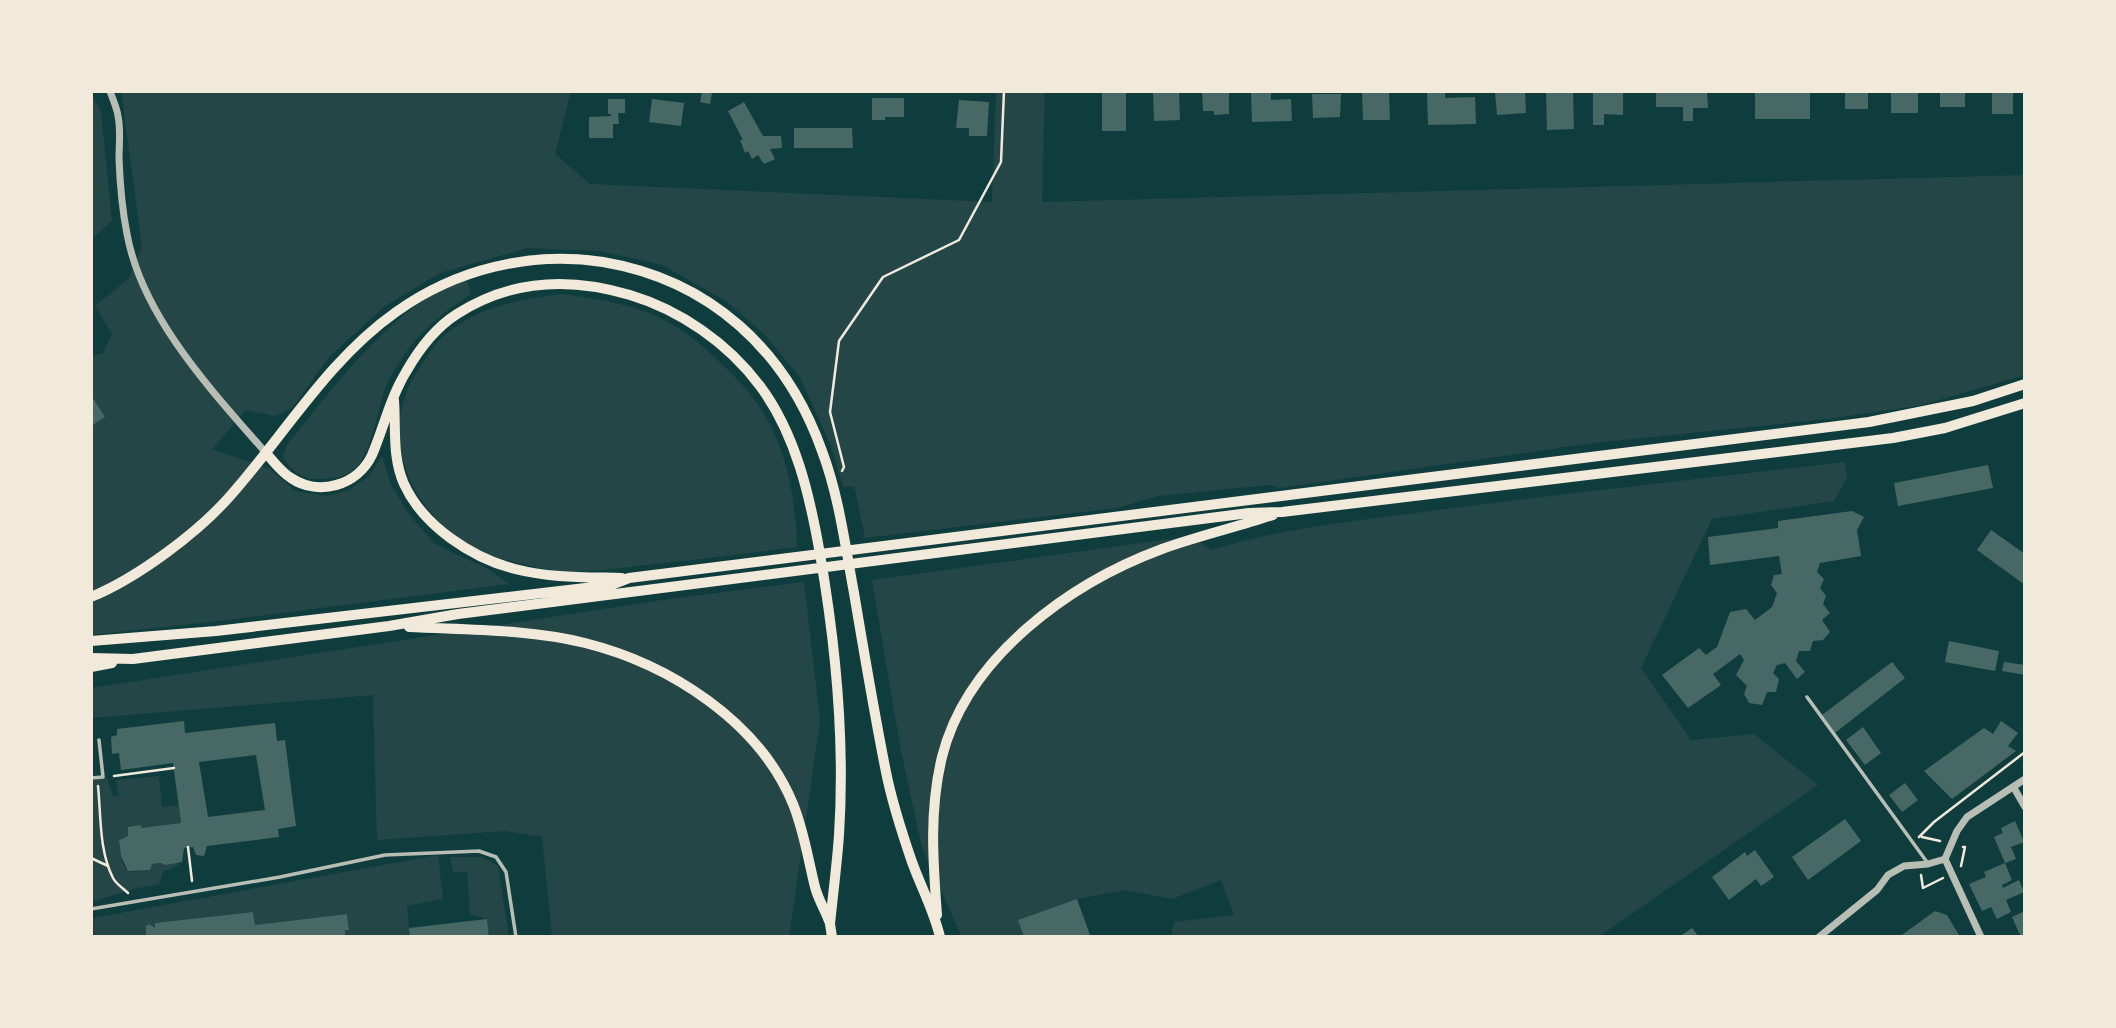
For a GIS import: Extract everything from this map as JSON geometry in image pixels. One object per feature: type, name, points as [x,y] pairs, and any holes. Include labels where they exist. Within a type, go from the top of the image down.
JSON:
[{"type":"main road","points":[[91,597],[115,587],[208,518],[230,497],[337,365],[396,312],[443,284],[481,268],[526,261],[580,259],[622,265],[663,279],[709,301],[749,331],[790,383],[822,449],[840,514],[886,775],[912,862],[940,937]]},
{"type":"main road","points":[[266,453],[285,473],[299,482],[326,488],[357,475],[368,462],[386,412],[404,374],[428,338],[455,315],[484,299],[517,287],[563,283],[612,290],[653,302],[698,327],[729,352],[761,387],[797,457],[813,517],[829,607],[840,738],[839,833],[830,924]]},
{"type":"main road","points":[[394,400],[395,450],[404,483],[424,514],[447,536],[487,559],[516,569],[561,576],[629,579],[1869,422],[1973,401],[2025,384]]},
{"type":"main road","points":[[91,667],[458,614],[1249,513],[1282,512],[1893,438],[1945,428],[2025,403]]},
{"type":"main road","points":[[937,925],[932,847],[934,801],[943,755],[955,721],[991,666],[1018,634],[1060,600],[1105,575],[1162,550],[1282,512]]},
{"type":"main road","points":[[91,641],[216,631],[611,585],[629,579]]},
{"type":"main road","points":[[389,626],[523,633],[585,643],[637,661],[676,681],[731,718],[767,758],[793,803],[816,890],[830,924],[832,937]]},
{"type":"main road","points":[[91,658],[133,659]]},
{"type":"street","points":[[110,91],[118,115],[122,205],[128,242],[135,264],[155,307],[179,346],[215,394],[266,453]]},
{"type":"street","points":[[1981,937],[1945,859],[1954,837],[1967,817],[2025,779]]},
{"type":"street","points":[[2014,788],[2025,807]]},
{"type":"street","points":[[1819,937],[1877,890],[1888,875],[1904,866],[1945,859]]},
{"type":"lane","points":[[1807,697],[1928,864]]},
{"type":"lane","points":[[91,778],[103,777],[99,740]]},
{"type":"lane","points":[[91,909],[280,877],[385,855],[479,851],[496,857],[506,872],[516,937]]},
{"type":"path","points":[[834,490],[844,467],[830,412],[839,341],[883,278],[959,240],[1001,162],[1004,91]]},
{"type":"path","points":[[1919,836],[2025,752]]},
{"type":"path","points":[[103,777],[174,768]]},
{"type":"path","points":[[97,778],[108,866],[114,880],[136,900]]},
{"type":"path","points":[[188,848],[193,891]]},
{"type":"path","points":[[91,858],[108,866]]},
{"type":"shaded area","points":[[121,91],[571,91],[555,154],[590,184],[992,202],[996,91],[1045,91],[1042,202],[2025,175],[2025,375],[1922,405],[1828,419],[1593,443],[1280,488],[1270,485],[1158,496],[1117,508],[865,538],[854,486],[843,487],[831,446],[800,377],[764,334],[726,301],[662,265],[599,251],[527,248],[440,273],[385,306],[329,357],[293,407],[275,416],[246,410],[212,449],[270,469],[295,491],[328,496],[349,490],[369,476],[382,456],[391,485],[411,517],[435,544],[490,570],[509,584],[91,635],[91,356],[103,353],[112,334],[95,306],[129,278],[142,246]]},
{"type":"shaded area","points":[[91,94],[101,111],[112,221],[91,240]]},
{"type":"shaded area","points":[[467,280],[471,294],[422,333],[392,373],[369,445],[359,464],[346,474],[323,479],[305,477],[291,467],[283,458],[287,445],[368,349],[416,306],[441,290]]},
{"type":"shaded area","points":[[562,294],[625,306],[664,320],[698,343],[740,382],[763,412],[784,460],[795,513],[797,547],[607,570],[559,571],[506,560],[475,548],[449,530],[427,507],[411,481],[401,452],[400,421],[407,391],[424,361],[443,336],[485,311],[514,302]]},
{"type":"shaded area","points":[[1845,462],[1847,478],[1834,501],[1712,519],[1641,668],[1691,740],[1754,734],[1818,785],[1598,937],[1171,937],[1174,922],[1234,915],[1221,880],[1172,899],[1125,890],[1077,899],[1018,920],[1024,937],[962,937],[922,848],[901,751],[872,580],[1192,536],[1211,550],[1265,536],[1347,522]]},
{"type":"shaded area","points":[[804,582],[820,720],[789,937],[552,937],[542,837],[505,831],[377,840],[373,695],[91,718],[91,688],[662,600]]},
{"type":"shaded area","points":[[159,776],[162,807],[178,805],[181,823],[128,827],[128,836],[119,839],[121,857],[130,872],[149,870],[152,864],[179,865],[163,872],[159,885],[137,888],[91,902],[91,780],[107,778],[113,796],[119,795],[116,780]]},
{"type":"shaded area","points":[[438,855],[443,899],[407,906],[410,937],[345,937],[345,930],[349,929],[347,914],[255,925],[253,912],[155,923],[155,928],[149,924],[146,926],[146,937],[94,937],[93,918]]},
{"type":"shaded area","points":[[450,857],[482,857],[498,866],[509,937],[489,937],[487,919],[470,914],[467,872],[453,872]]},
{"type":"building","points":[[702,91],[712,93],[710,104],[700,102]]},
{"type":"building","points":[[1102,91],[1126,91],[1126,131],[1102,131]]},
{"type":"building","points":[[1179,91],[1180,120],[1154,121],[1153,93]]},
{"type":"building","points":[[1202,91],[1229,91],[1229,114],[1214,115],[1214,111],[1203,111]]},
{"type":"building","points":[[1251,91],[1271,91],[1271,100],[1291,99],[1292,121],[1252,122]]},
{"type":"building","points":[[1362,91],[1389,91],[1390,120],[1363,120]]},
{"type":"building","points":[[1445,91],[1445,98],[1475,97],[1476,124],[1428,125],[1427,92]]},
{"type":"building","points":[[1525,91],[1526,113],[1497,115],[1495,92]]},
{"type":"building","points":[[1546,91],[1573,91],[1574,129],[1547,130]]},
{"type":"building","points":[[1593,91],[1623,91],[1623,115],[1604,114],[1604,125],[1593,125]]},
{"type":"building","points":[[1656,91],[1707,91],[1708,108],[1693,108],[1693,121],[1683,121],[1683,107],[1656,107]]},
{"type":"building","points":[[1755,91],[1810,91],[1810,119],[1755,119]]},
{"type":"building","points":[[1845,91],[1868,91],[1868,109],[1845,109]]},
{"type":"building","points":[[1891,91],[1918,91],[1918,113],[1891,113]]},
{"type":"building","points":[[1940,91],[1965,91],[1965,107],[1940,107]]},
{"type":"building","points":[[1992,91],[2013,91],[2013,114],[1992,114]]},
{"type":"building","points":[[1312,94],[1341,94],[1340,117],[1313,118]]},
{"type":"building","points":[[872,98],[904,98],[904,117],[872,120]]},
{"type":"building","points":[[608,99],[625,99],[625,113],[618,113],[619,124],[613,124],[613,138],[589,138],[589,117],[611,116],[608,114]]},
{"type":"building","points":[[652,99],[684,103],[681,126],[649,122]]},
{"type":"building","points":[[959,100],[989,102],[987,136],[969,136],[969,128],[956,128]]},
{"type":"building","points":[[744,102],[763,136],[781,136],[782,148],[770,149],[775,159],[764,164],[758,155],[752,159],[748,151],[745,153],[740,140],[743,140],[728,111]]},
{"type":"building","points":[[794,128],[852,128],[853,148],[794,148]]},
{"type":"building","points":[[91,395],[105,417],[91,426]]},
{"type":"building","points":[[1988,465],[1993,488],[1898,506],[1894,483]]},
{"type":"building","points":[[1852,511],[1864,517],[1857,530],[1861,556],[1820,563],[1817,572],[1824,579],[1820,588],[1826,596],[1823,604],[1830,613],[1822,620],[1830,632],[1823,640],[1813,641],[1810,651],[1799,651],[1796,661],[1805,672],[1797,679],[1785,663],[1777,665],[1773,673],[1779,679],[1776,692],[1767,692],[1762,705],[1749,703],[1744,694],[1747,686],[1736,675],[1744,660],[1740,654],[1713,674],[1721,685],[1688,708],[1662,675],[1699,648],[1706,655],[1717,647],[1730,612],[1746,609],[1755,620],[1772,607],[1777,593],[1771,585],[1774,575],[1782,574],[1779,556],[1710,565],[1708,537],[1778,528],[1778,521]]},
{"type":"building","points":[[1991,530],[2025,554],[2025,585],[1977,550]]},
{"type":"building","points":[[1949,641],[1999,651],[1995,671],[1945,662]]},
{"type":"building","points":[[1892,662],[1905,678],[1835,733],[1822,715]]},
{"type":"building","points":[[2004,662],[2025,665],[2025,675],[2002,671]]},
{"type":"building","points":[[184,721],[185,733],[275,723],[277,741],[285,740],[296,826],[278,829],[279,837],[207,846],[204,856],[196,855],[193,847],[184,848],[182,862],[152,864],[150,870],[128,871],[121,856],[119,840],[128,836],[128,827],[181,823],[173,763],[121,770],[119,753],[112,754],[111,737],[117,735],[117,729]],"holes":[[[256,755],[265,810],[208,817],[199,762]]]},
{"type":"building","points":[[2001,721],[2018,733],[2008,746],[2016,751],[1952,799],[1924,771],[1984,728],[1993,734]]},
{"type":"building","points":[[1863,727],[1881,753],[1865,765],[1846,740]]},
{"type":"building","points":[[1905,783],[1918,800],[1902,812],[1889,795]]},
{"type":"building","points":[[1845,819],[1861,841],[1808,880],[1792,857]]},
{"type":"building","points":[[2015,821],[2024,842],[2011,847],[2016,859],[2005,863],[1994,837],[2003,833],[2001,828]]},
{"type":"building","points":[[1755,850],[1774,877],[1761,886],[1756,879],[1729,900],[1712,877],[1745,852],[1747,856]]},
{"type":"building","points":[[2005,863],[2012,880],[2002,885],[2003,888],[2019,880],[2024,892],[2006,900],[2011,912],[1997,919],[1991,907],[1982,911],[1969,884],[1986,877],[1984,872]]},
{"type":"building","points":[[1077,899],[1090,935],[1024,937],[1018,920]]},
{"type":"building","points":[[1935,911],[1947,915],[1960,937],[1899,937]]},
{"type":"building","points":[[2025,911],[2025,937],[2021,937],[2012,917]]},
{"type":"building","points":[[253,912],[255,925],[347,914],[349,930],[345,930],[345,937],[146,937],[146,926],[149,924],[155,928],[155,923]]},
{"type":"building","points":[[487,919],[489,937],[410,937],[409,928]]},
{"type":"building","points":[[1692,928],[1699,937],[1679,937]]}]
